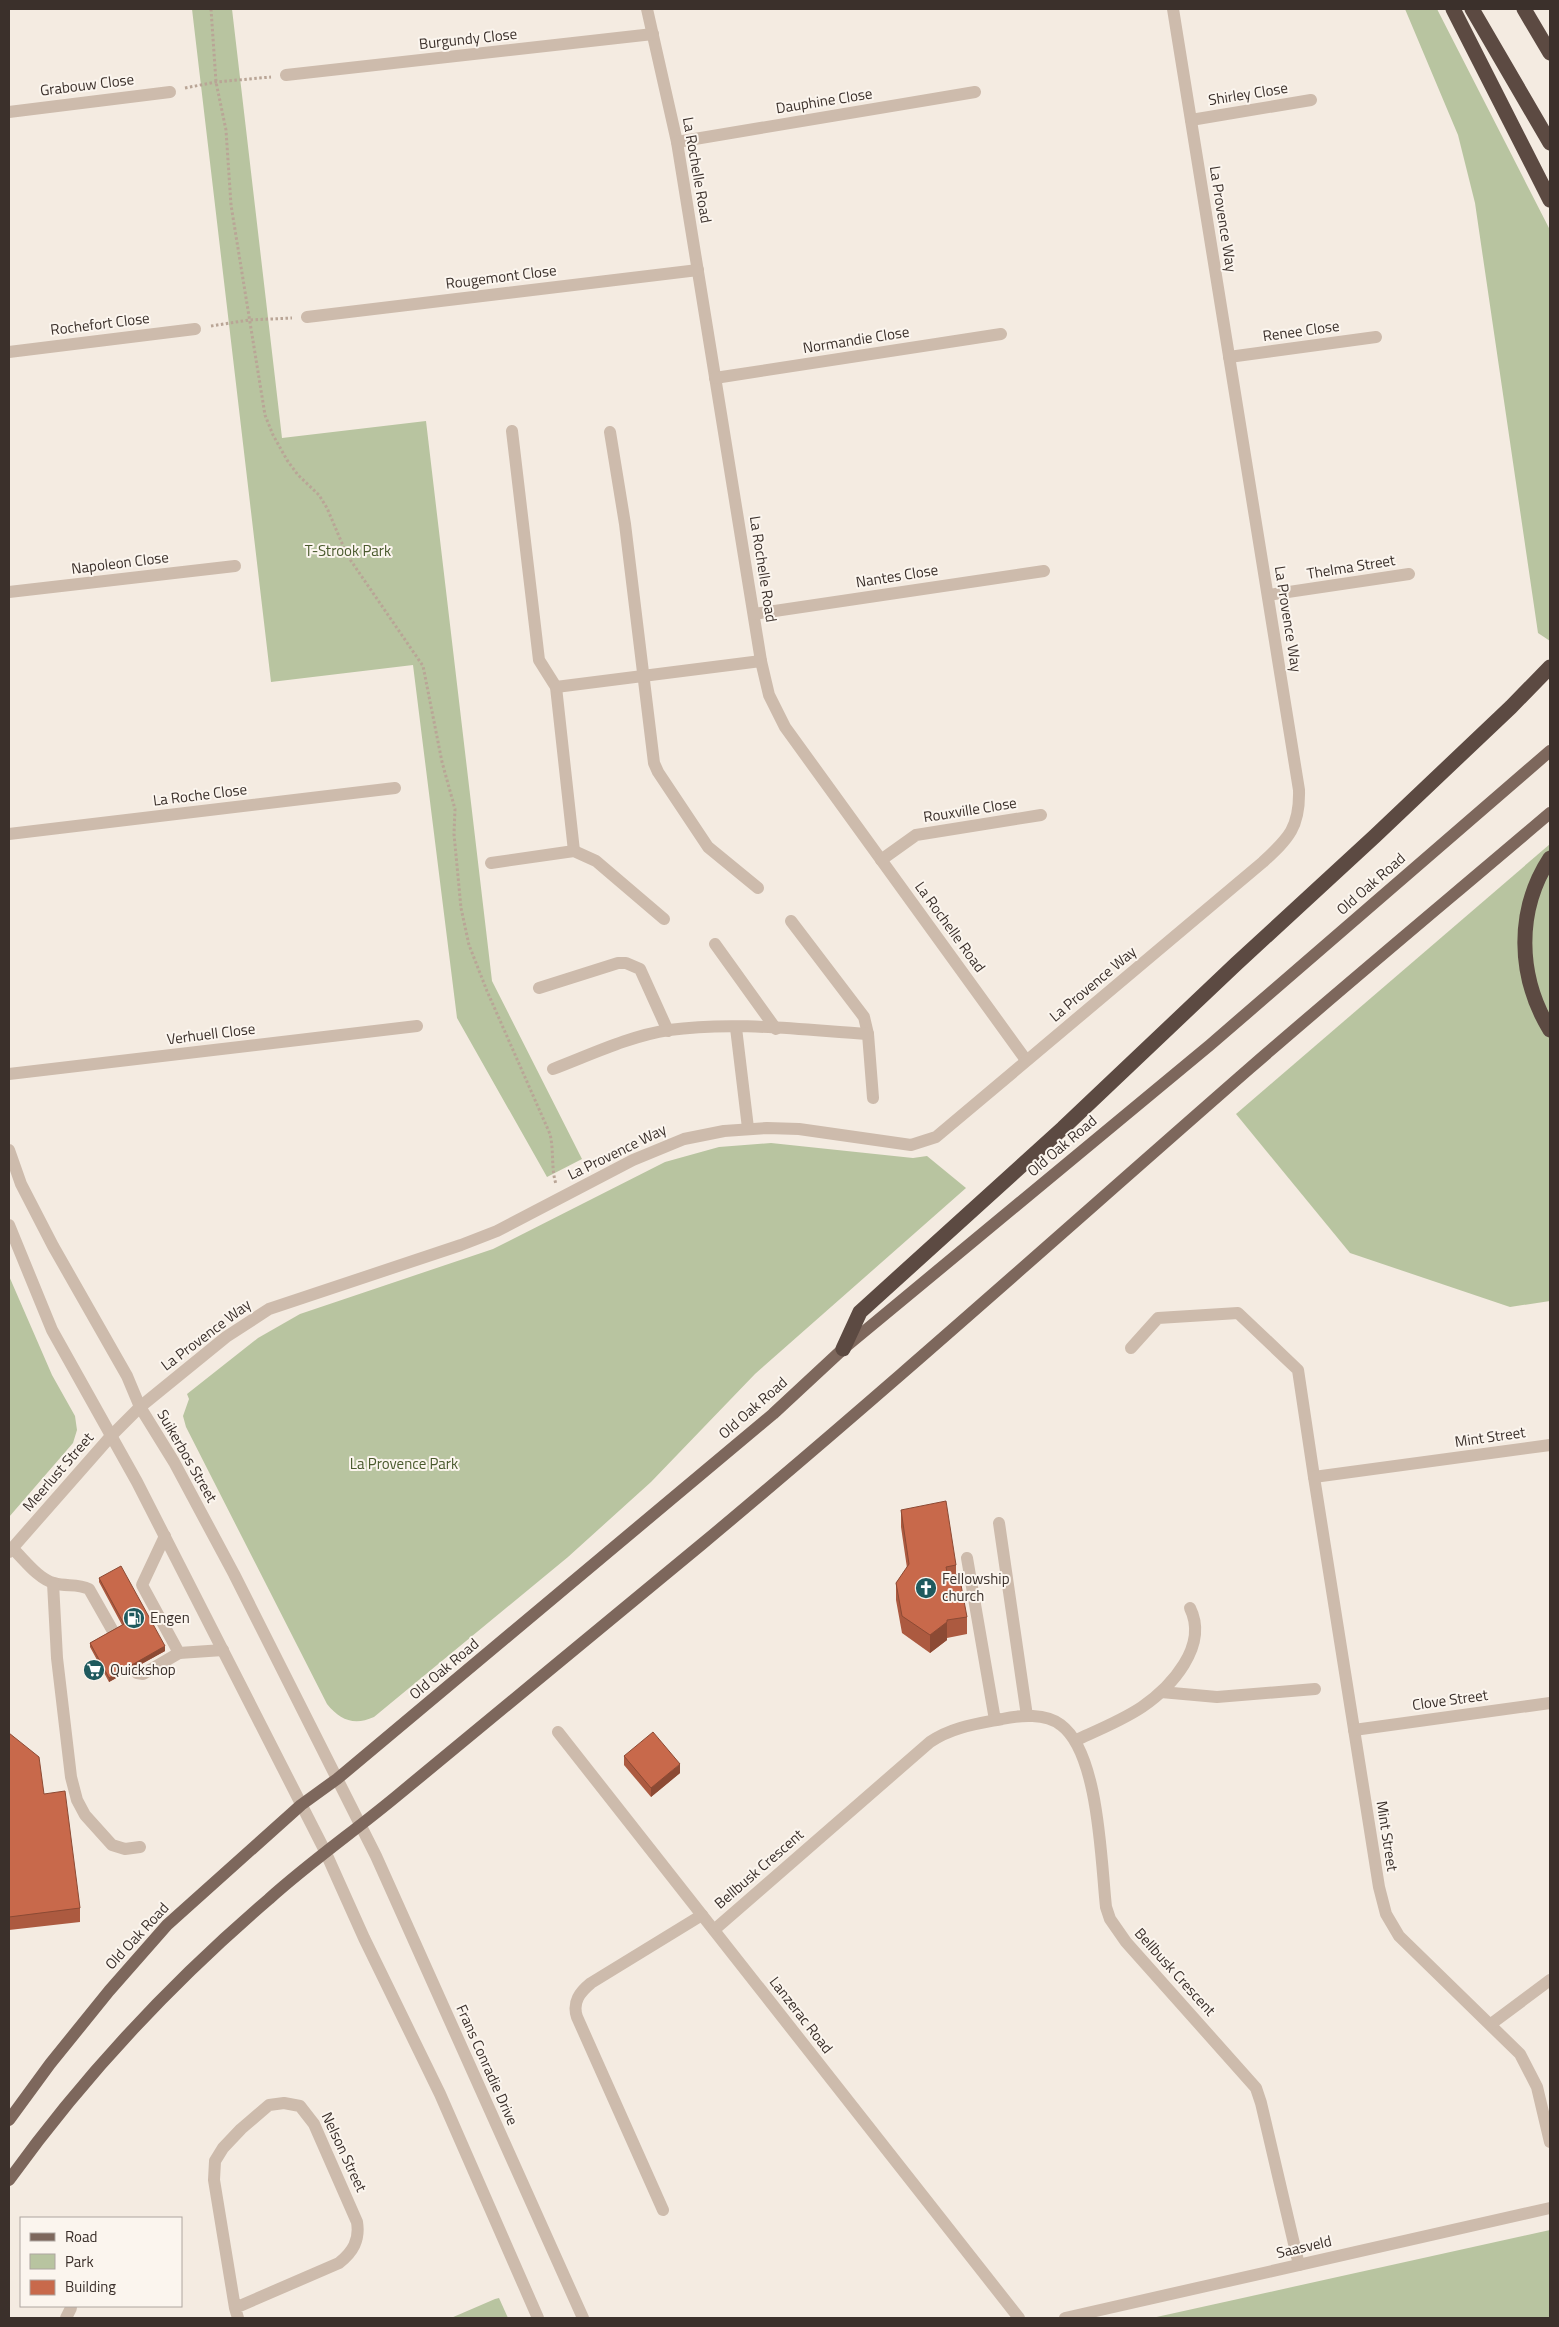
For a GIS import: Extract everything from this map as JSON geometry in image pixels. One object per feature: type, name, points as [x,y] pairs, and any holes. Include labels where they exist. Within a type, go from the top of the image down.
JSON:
[{"type":"highway","points":[[1453,9],[1550,200]]},
{"type":"highway","points":[[1472,9],[1550,143]]},
{"type":"highway","points":[[1524,9],[1550,53]]},
{"type":"highway","points":[[843,1349],[860,1312],[1063,1128],[1511,708],[1550,667]]},
{"type":"highway","points":[[1550,858],[1539,875],[1528,904],[1524,949],[1526,970],[1550,1030]]},
{"type":"main road","name":"Old Oak Road","points":[[9,2120],[50,2064],[109,1991],[167,1925],[301,1805],[337,1779],[773,1414],[843,1349],[1210,1045],[1550,751]]},
{"type":"main road","points":[[9,2180],[30,2151],[117,2045],[206,1955],[325,1851],[360,1826],[800,1461],[1252,1066],[1550,813]]},
{"type":"street","name":"La Rochelle Road","points":[[647,9],[677,142],[761,661],[769,695],[778,717],[1026,1060]]},
{"type":"street","name":"La Provence Way","points":[[111,1436],[140,1406],[210,1349],[259,1314],[302,1297],[461,1245],[504,1227],[666,1145],[706,1134],[748,1128],[799,1129],[902,1144],[919,1144],[936,1137],[1263,862],[1289,838],[1298,815],[1299,790],[1173,9]]},
{"type":"street","name":"Burgundy Close","points":[[286,75],[653,34]]},
{"type":"street","name":"Grabouw Close","points":[[9,112],[170,92]]},
{"type":"street","name":"Dauphine Close","points":[[677,142],[975,92]]},
{"type":"street","name":"Shirley Close","points":[[1191,120],[1310,100]]},
{"type":"street","name":"Rougemont Close","points":[[308,317],[698,270]]},
{"type":"street","name":"Rochefort Close","points":[[9,352],[195,328]]},
{"type":"street","name":"Normandie Close","points":[[715,378],[1001,334]]},
{"type":"street","name":"Renee Close","points":[[1229,357],[1376,337]]},
{"type":"street","points":[[512,431],[539,660],[556,687],[574,852]]},
{"type":"street","points":[[610,432],[625,524],[656,769],[708,847],[758,888]]},
{"type":"street","name":"Napoleon Close","points":[[9,592],[235,566]]},
{"type":"street","name":"Nantes Close","points":[[754,614],[1044,570]]},
{"type":"street","name":"Thelma Street","points":[[1268,595],[1409,574]]},
{"type":"street","points":[[556,687],[761,661]]},
{"type":"street","name":"La Roche Close","points":[[9,834],[395,788]]},
{"type":"street","name":"Rouxville Close","points":[[881,860],[916,835],[1041,815]]},
{"type":"street","points":[[491,863],[574,852],[596,861],[664,918]]},
{"type":"street","points":[[791,921],[861,1010],[868,1034],[873,1098]]},
{"type":"street","points":[[715,944],[776,1029]]},
{"type":"street","points":[[539,988],[609,965],[626,963],[640,969],[668,1030]]},
{"type":"street","name":"Verhuell Close","points":[[9,1074],[417,1026]]},
{"type":"street","points":[[553,1069],[632,1040],[668,1030],[736,1028],[868,1034]]},
{"type":"street","points":[[736,1028],[748,1128]]},
{"type":"street","name":"Suikerbos Street","points":[[9,1150],[21,1184],[53,1246],[127,1376],[140,1406],[174,1462],[234,1574],[360,1826]]},
{"type":"street","points":[[9,1225],[52,1330],[165,1536],[325,1851],[364,1938],[440,2094],[538,2318]]},
{"type":"street","name":"Mint Street","points":[[1131,1348],[1158,1318],[1238,1313],[1298,1370],[1379,1887],[1386,1914],[1403,1941],[1512,2045],[1532,2075],[1541,2100],[1550,2142]]},
{"type":"street","name":"Meerlust Street","points":[[10,1550],[111,1436]]},
{"type":"street","name":"Mint Street","points":[[1314,1476],[1550,1445]]},
{"type":"street","points":[[999,1523],[1027,1716]]},
{"type":"street","points":[[165,1536],[137,1587],[179,1653]]},
{"type":"street","points":[[10,1550],[45,1579],[53,1583],[82,1585],[88,1589],[105,1605],[114,1634]]},
{"type":"street","points":[[967,1558],[995,1720]]},
{"type":"street","points":[[53,1583],[58,1674],[71,1777],[77,1800],[85,1815],[112,1844],[125,1849],[140,1848]]},
{"type":"street","points":[[1076,1740],[1132,1713],[1161,1692],[1192,1651],[1195,1622],[1190,1608]]},
{"type":"street","points":[[134,1668],[137,1673],[142,1674],[179,1653],[223,1650]]},
{"type":"street","points":[[1161,1692],[1217,1697],[1315,1689]]},
{"type":"street","name":"Clove Street","points":[[1354,1730],[1550,1703]]},
{"type":"street","name":"Bellbusk Crescent","points":[[714,1930],[930,1742],[955,1729],[995,1720],[1027,1716],[1053,1720],[1068,1731],[1076,1740],[1088,1771],[1096,1817],[1106,1907],[1110,1919],[1126,1942],[1256,2088],[1299,2265]]},
{"type":"street","name":"Lanzerac Road","points":[[558,1732],[1019,2318]]},
{"type":"street","name":"Frans Conradie Drive","points":[[360,1826],[376,1856],[583,2318]]},
{"type":"street","points":[[663,2210],[578,2017],[575,2005],[582,1990],[591,1983],[702,1915]]},
{"type":"street","points":[[1491,2024],[1550,1980]]},
{"type":"street","name":"Nelson Street","points":[[275,2103],[292,2103],[305,2110],[314,2124],[358,2222],[357,2240],[352,2252],[339,2263],[237,2313],[219,2219],[214,2166],[222,2148],[264,2109],[275,2103]]},
{"type":"street","name":"Saasveld","points":[[1065,2318],[1550,2208]]},
{"type":"path","points":[[211,9],[216,82],[226,130],[231,205],[265,415],[273,436],[298,475],[318,495],[327,508],[347,555],[423,666],[442,762],[455,809],[454,834],[461,908],[469,945],[487,991],[550,1134],[554,1152],[553,1174],[561,1198]]},
{"type":"path","points":[[170,92],[216,82],[286,75]]},
{"type":"path","points":[[195,328],[249,320],[308,317]]},
{"type":"green space","name":"T-Strook Park","points":[[192,9],[232,9],[282,438],[426,421],[492,981],[582,1159],[547,1177],[457,1018],[413,665],[271,682]]},
{"type":"green space","points":[[1405,9],[1437,9],[1550,230],[1550,641],[1538,633],[1475,203],[1458,135]]},
{"type":"green space","points":[[1550,844],[1550,1301],[1510,1307],[1350,1253],[1236,1114]]},
{"type":"green space","name":"La Provence Park","points":[[771,1143],[913,1158],[927,1156],[966,1188],[755,1374],[651,1482],[568,1557],[374,1717],[360,1721],[342,1718],[327,1704],[186,1427],[183,1416],[189,1399],[187,1394],[258,1338],[300,1314],[493,1249],[665,1162],[719,1147]]},
{"type":"green space","points":[[9,1276],[52,1375],[75,1416],[77,1430],[73,1443],[9,1517]]},
{"type":"green space","points":[[1550,2230],[1550,2318],[1152,2318]]},
{"type":"green space","points":[[499,2298],[508,2318],[451,2318],[495,2299]]},
{"type":"building","name":"Fellowship church","points":[[946,1501],[956,1565],[946,1567],[948,1576],[959,1574],[967,1617],[947,1620],[930,1635],[902,1616],[896,1583],[909,1564],[901,1510]]},
{"type":"building","points":[[121,1566],[165,1646],[109,1678],[90,1643],[124,1624],[99,1578]]},
{"type":"building","points":[[653,1732],[680,1764],[651,1788],[624,1756]]},
{"type":"building","points":[[9,1733],[39,1757],[44,1794],[65,1791],[80,1908],[9,1917]]},
{"type":"place","name":"Fellowship church","points":[[926,1588]]},
{"type":"place","name":"Engen","points":[[134,1618]]},
{"type":"place","name":"Quickshop","points":[[94,1670]]}]
